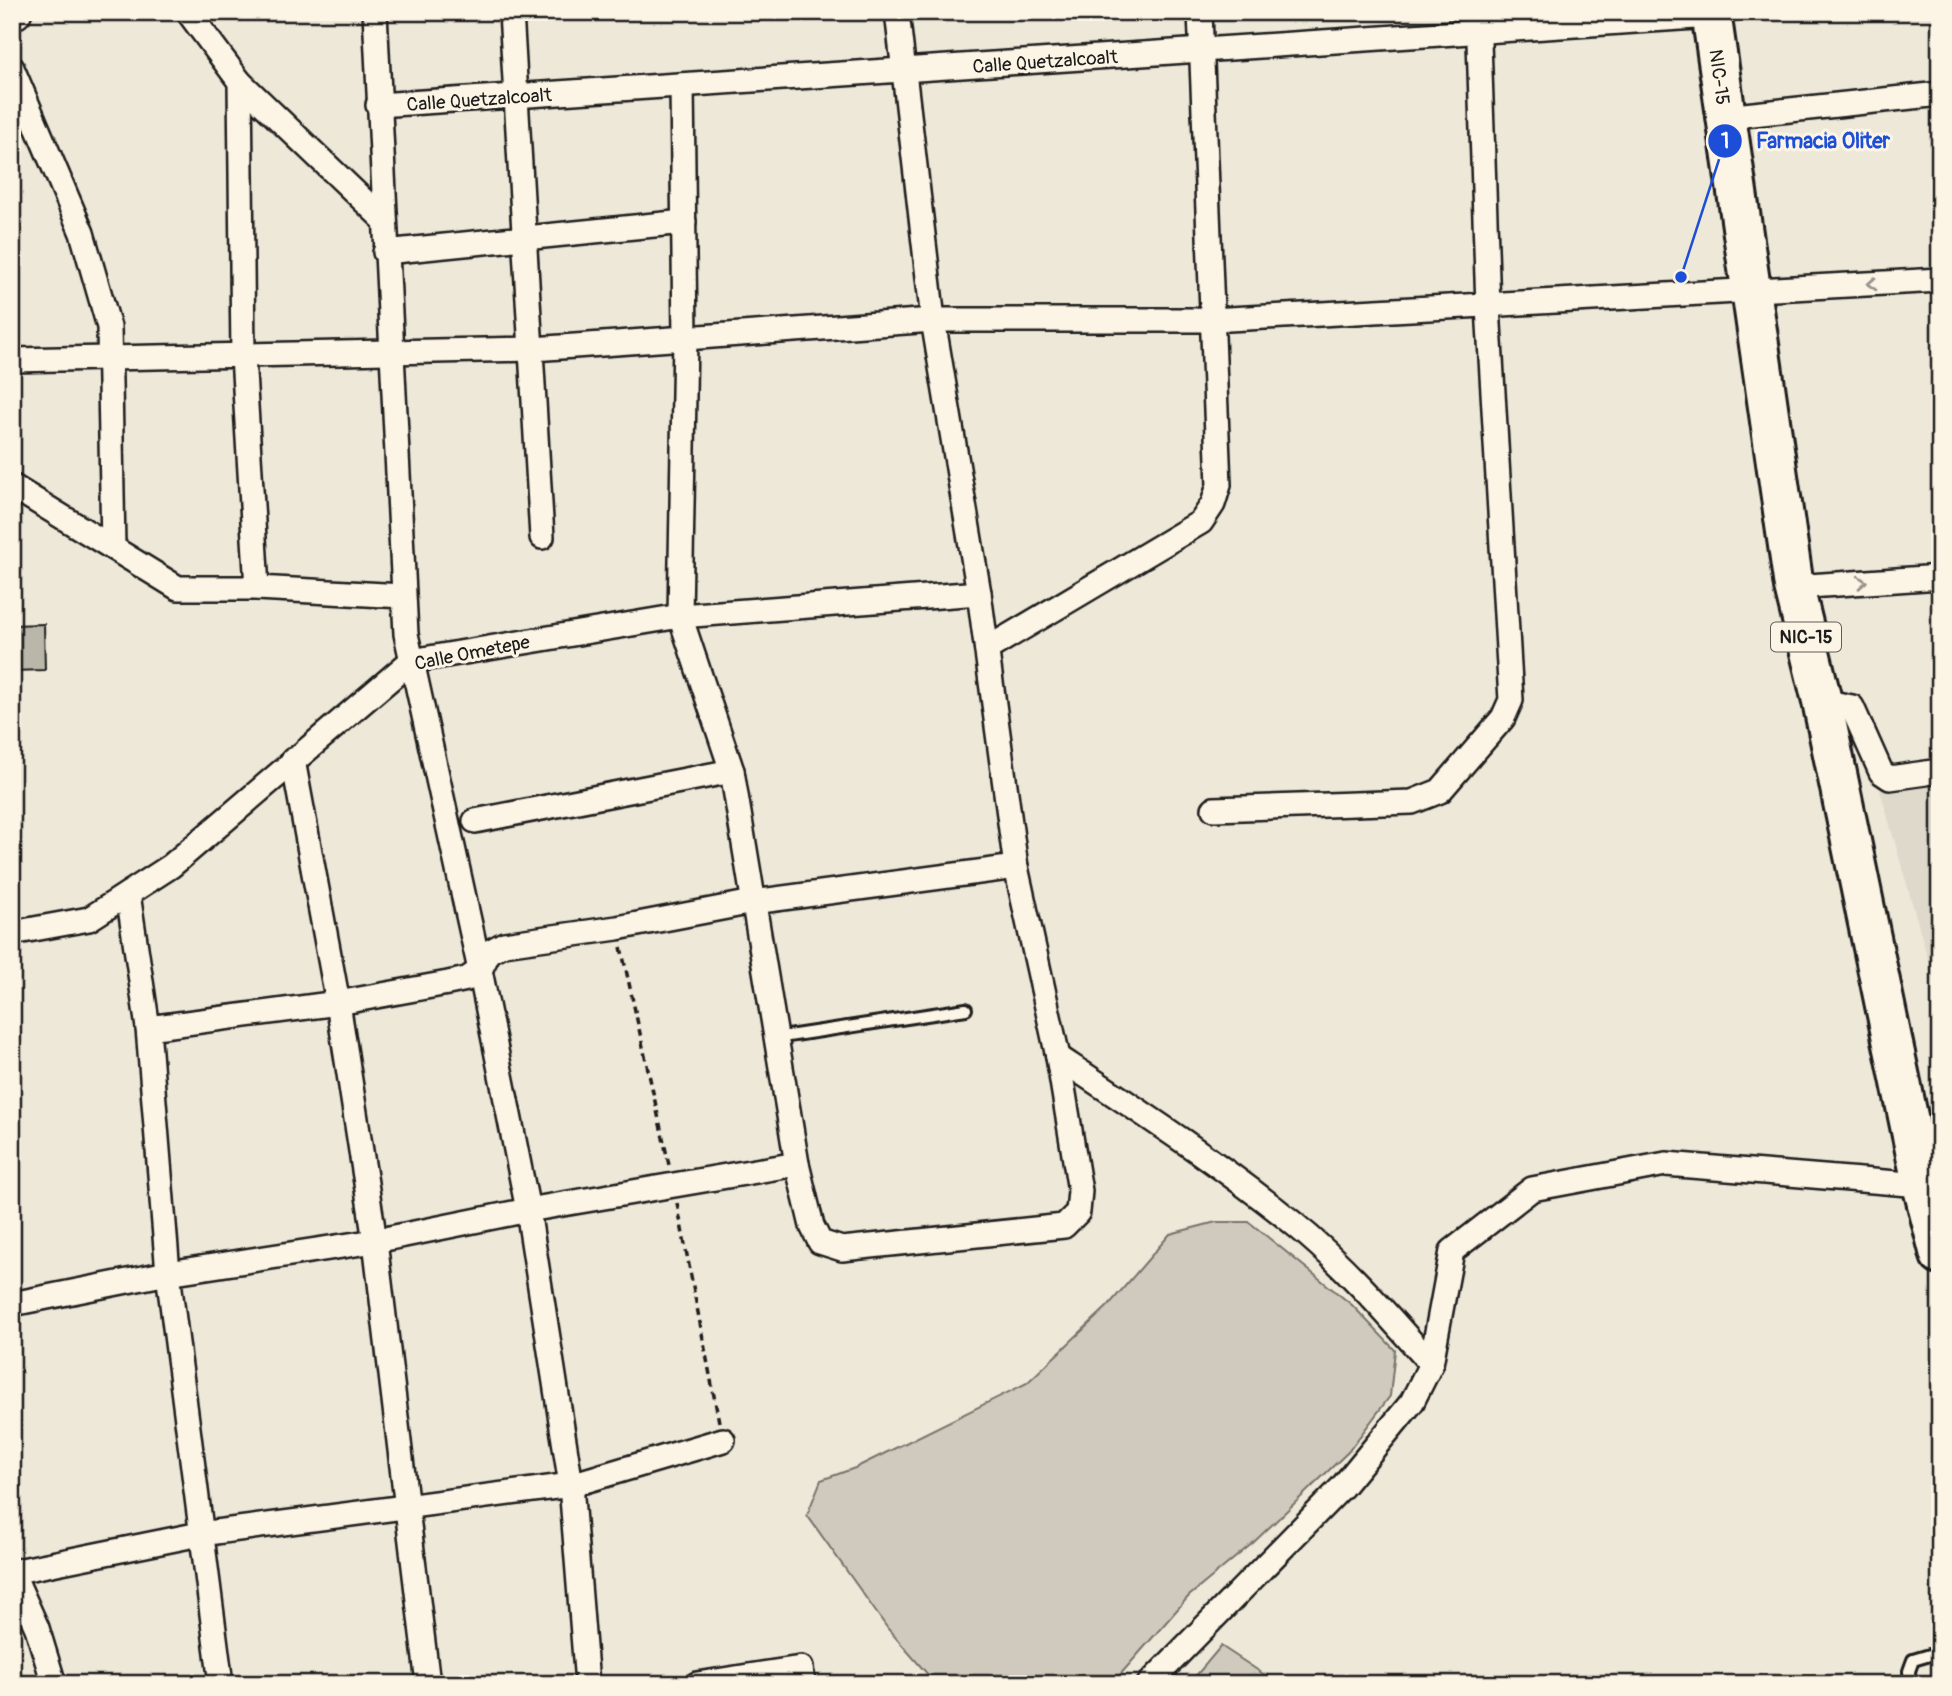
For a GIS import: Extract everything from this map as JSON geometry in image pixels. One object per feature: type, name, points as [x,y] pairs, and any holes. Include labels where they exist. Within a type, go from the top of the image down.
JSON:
[{"type":"highway","name":"NIC-15","points":[[1711,14],[1794,587],[1934,1183],[1940,1255]]},
{"type":"street","points":[[188,12],[240,82],[384,220]]},
{"type":"street","points":[[375,12],[403,596],[411,661],[480,970],[528,1210],[571,1485],[587,1684]]},
{"type":"street","points":[[511,12],[542,537]]},
{"type":"street","points":[[682,85],[685,338],[680,616],[732,771],[774,1038],[797,1164],[812,1226],[820,1242],[842,1249],[1064,1226],[1077,1212],[1080,1191],[1058,1057],[1016,867],[979,593],[933,320],[897,12]]},
{"type":"street","points":[[987,649],[1201,522],[1213,504],[1219,485],[1210,320],[1204,50],[1200,12]]},
{"type":"street","name":"Calle Quetzalcoalt","points":[[378,105],[1204,50],[1478,22],[1711,14]]},
{"type":"street","points":[[1214,809],[1412,802],[1440,791],[1503,718],[1511,700],[1488,307],[1478,22]]},
{"type":"street","points":[[12,68],[82,233],[109,327],[113,548]]},
{"type":"street","points":[[240,82],[243,356],[257,588]]},
{"type":"street","points":[[1725,117],[1940,94]]},
{"type":"street","points":[[385,252],[684,222]]},
{"type":"street","points":[[12,360],[533,349],[933,320],[1210,320],[1488,307],[1940,280]]},
{"type":"street","points":[[12,486],[178,588],[257,588],[403,596]]},
{"type":"street","points":[[1794,587],[1940,577]]},
{"type":"street","name":"Calle Ometepe","points":[[12,933],[89,919],[171,866],[411,661],[680,616],[979,593]]},
{"type":"street","points":[[1822,701],[1852,707],[1881,772],[1890,778],[1940,771]]},
{"type":"street","points":[[293,760],[338,1003],[375,1241],[428,1684]]},
{"type":"street","points":[[475,821],[732,771]]},
{"type":"street","points":[[148,1028],[338,1003],[448,984],[467,979],[480,970],[489,952],[504,944],[617,928],[753,902],[1016,867]]},
{"type":"street","points":[[128,894],[148,1028],[168,1273],[221,1684]]},
{"type":"street","points":[[1058,1057],[1193,1148],[1294,1224],[1370,1295],[1431,1364]]},
{"type":"street","points":[[12,1304],[168,1273],[375,1241],[528,1210],[797,1164]]},
{"type":"street","points":[[1150,1684],[1342,1486],[1412,1402],[1431,1364],[1452,1251],[1532,1189],[1666,1164],[1934,1183]]},
{"type":"street","points":[[54,1684],[37,1628],[12,1572],[201,1534],[571,1485],[723,1440]]},
{"type":"street","points":[[697,1684],[801,1668],[803,1684]]},
{"type":"lane","points":[[774,1038],[966,1009]]},
{"type":"lane","points":[[1910,1684],[1909,1671],[1913,1660],[1940,1652]]},
{"type":"shaded area","points":[[1940,782],[1940,1001],[1880,790]]},
{"type":"shaded area","points":[[1216,1222],[1249,1222],[1352,1305],[1395,1350],[1390,1396],[1348,1452],[1254,1542],[1189,1596],[1112,1684],[936,1684],[888,1629],[807,1515],[821,1480],[855,1468],[1027,1383],[1108,1306],[1170,1234]]},
{"type":"shaded area","points":[[1221,1646],[1274,1681],[1274,1684],[1189,1684]]},
{"type":"building","points":[[44,624],[45,670],[12,671],[12,625]]},
{"type":"building","points":[[1940,915],[1940,940],[1938,941],[1933,917]]},
{"type":"place","name":"Farmacia Oliter","points":[[1681,277]]}]
